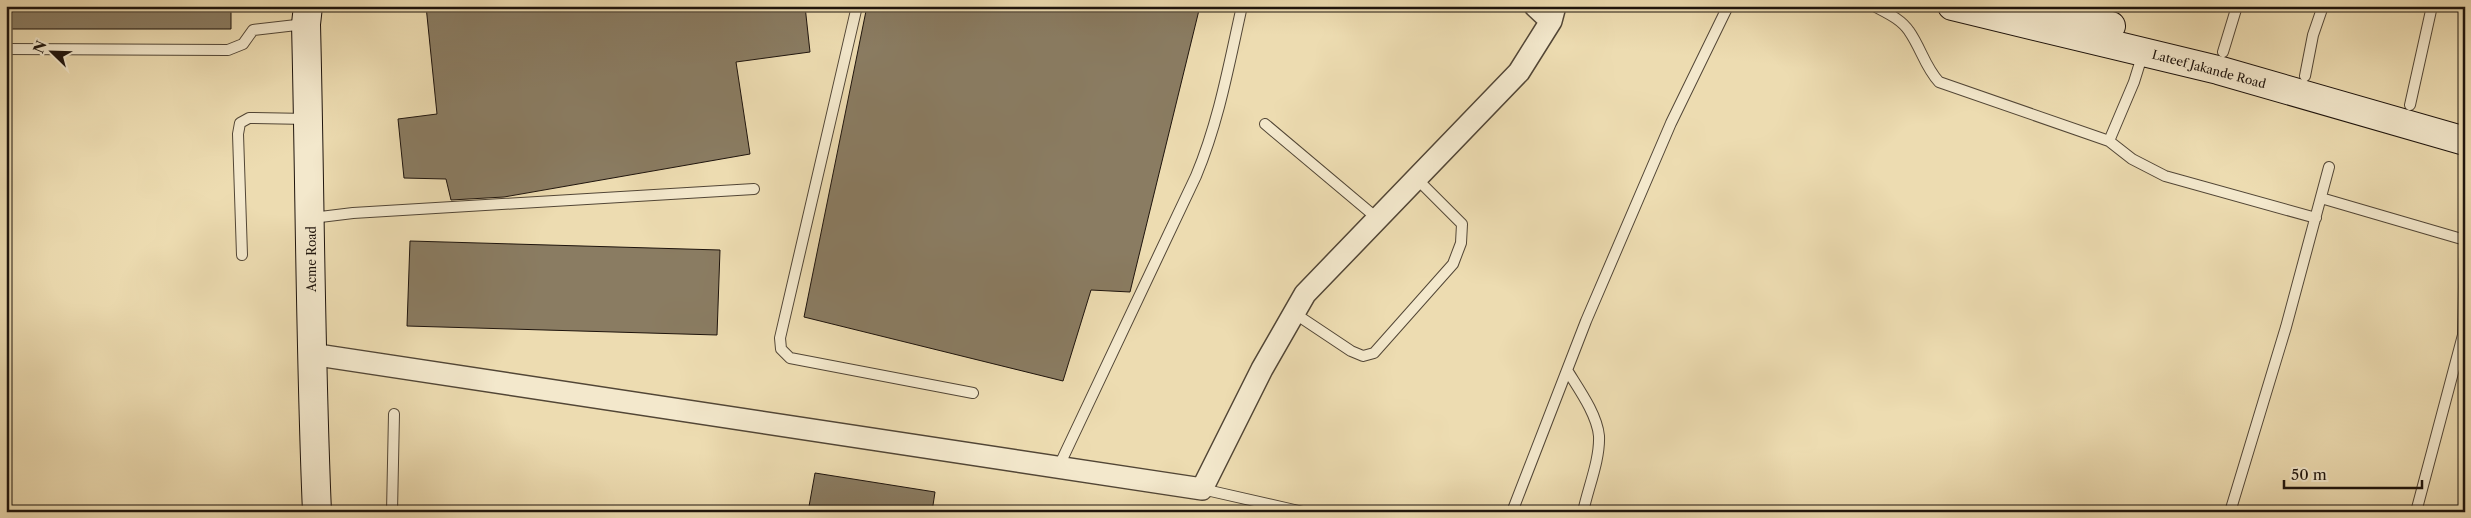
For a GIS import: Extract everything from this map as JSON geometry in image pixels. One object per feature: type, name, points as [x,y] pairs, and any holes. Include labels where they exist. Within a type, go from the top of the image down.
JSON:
[{"type":"main road","name":"Lateef Jakande Road","points":[[1952,6],[2143,52],[2317,97],[2465,141]]},
{"type":"main road","name":"Lateef Jakande Road","points":[[2038,6],[2223,52],[2465,122]]},
{"type":"main road","name":"Acme Road","points":[[307,15],[311,218],[310,354],[316,512]]},
{"type":"street","points":[[310,354],[1202,489],[1262,369],[1305,294],[1519,72],[1547,11]]},
{"type":"lane","points":[[858,6],[780,338],[781,350],[790,358],[973,392]]},
{"type":"lane","points":[[1059,466],[1211,141],[1220,110],[1242,6]]},
{"type":"lane","points":[[1512,512],[1567,370],[1671,123],[1728,6]]},
{"type":"lane","points":[[1874,6],[1894,16],[1909,30],[1930,72],[1940,82],[2109,141],[2132,159],[2165,176],[2316,218]]},
{"type":"lane","points":[[2223,52],[2237,6]]},
{"type":"lane","points":[[2305,76],[2313,35],[2322,6]]},
{"type":"lane","points":[[2410,105],[2432,6]]},
{"type":"lane","points":[[6,49],[228,50],[243,44],[252,30],[307,15]]},
{"type":"lane","points":[[2109,141],[2134,82],[2143,52]]},
{"type":"lane","points":[[242,255],[238,134],[240,123],[249,118],[309,120]]},
{"type":"lane","points":[[1264,124],[1378,219]]},
{"type":"lane","points":[[2230,512],[2286,328],[2329,167]]},
{"type":"lane","points":[[1294,313],[1351,351],[1363,356],[1374,353],[1453,264],[1461,243],[1462,224],[1417,179]]},
{"type":"lane","points":[[311,218],[353,213],[754,189]]},
{"type":"lane","points":[[2321,198],[2465,240],[2463,335],[2416,512]]},
{"type":"lane","points":[[1567,370],[1588,404],[1599,435],[1596,458],[1583,512]]},
{"type":"lane","points":[[392,512],[394,414]]},
{"type":"lane","points":[[1202,489],[1303,512]]},
{"type":"building","points":[[6,6],[231,6],[231,29],[6,29]]},
{"type":"building","points":[[426,6],[805,6],[810,52],[736,62],[750,154],[504,197],[451,200],[446,179],[404,178],[398,119],[437,114]]},
{"type":"building","points":[[867,6],[1200,6],[1130,292],[1091,290],[1063,381],[804,317]]},
{"type":"building","points":[[410,241],[720,250],[717,335],[407,326]]},
{"type":"building","points":[[815,473],[935,492],[932,512],[808,512]]}]
